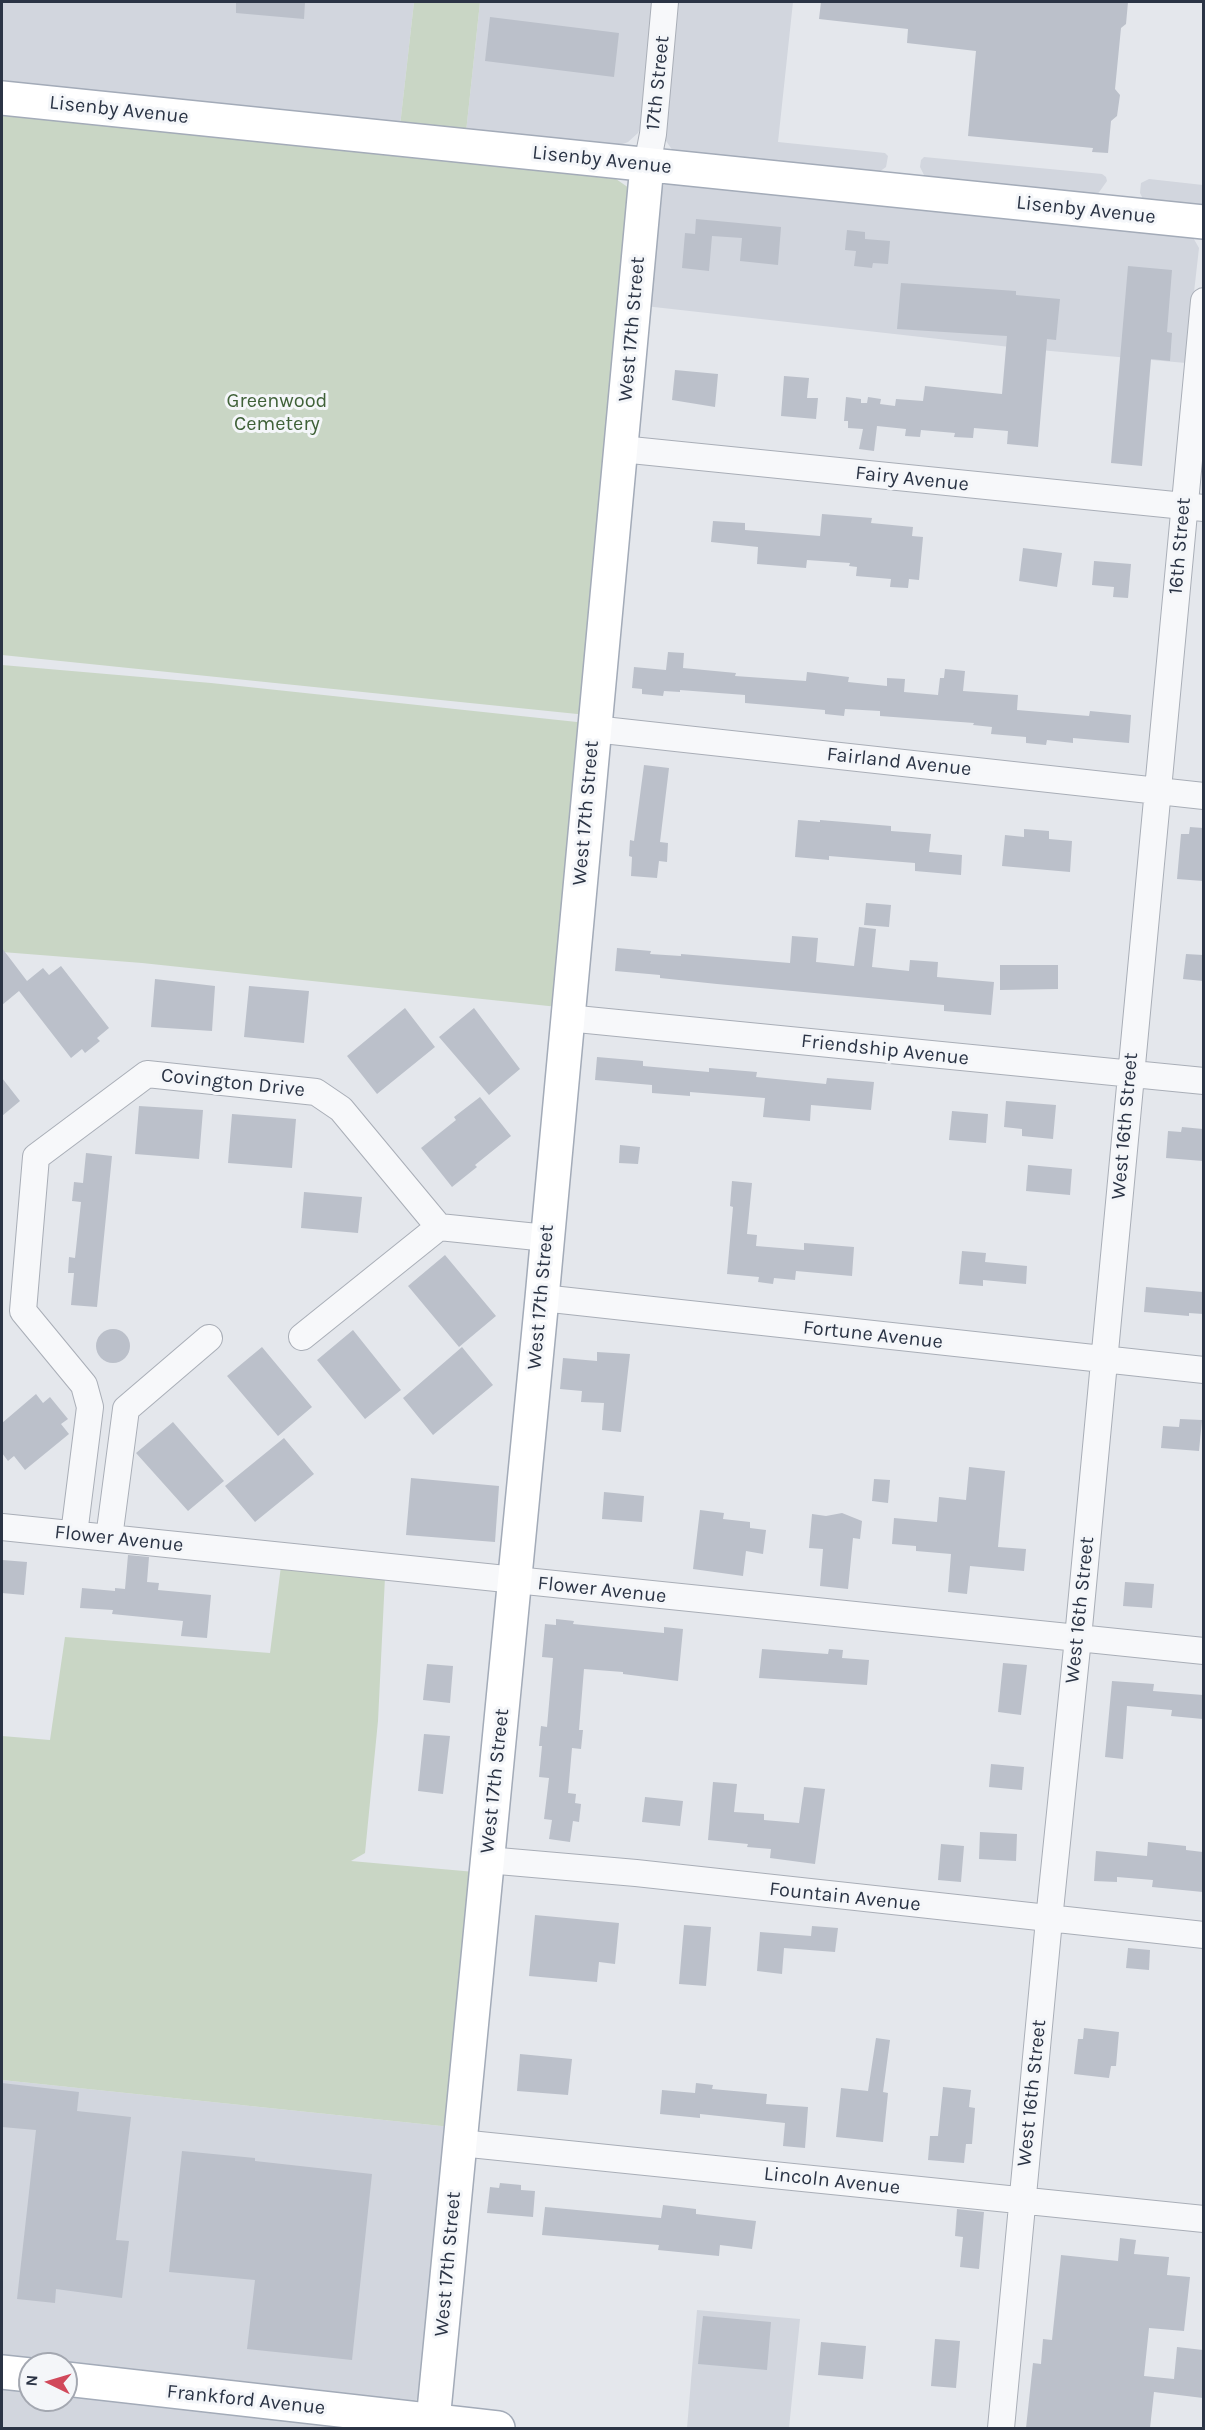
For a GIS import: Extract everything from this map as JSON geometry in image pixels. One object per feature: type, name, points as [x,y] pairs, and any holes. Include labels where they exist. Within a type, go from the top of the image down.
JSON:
[{"type":"main road","name":"Lisenby Avenue","points":[[2,98],[1203,222]]},
{"type":"main road","name":"West 17th Street","points":[[433,2425],[542,1298],[647,165]]},
{"type":"main road","points":[[2,2372],[18,2374]]},
{"type":"main road","name":"Frankford Avenue","points":[[78,2381],[433,2425],[498,2428]]},
{"type":"street","name":"17th Street","points":[[647,165],[653,134],[665,2]]},
{"type":"street","name":"16th Street","points":[[1156,791],[1194,507],[1203,301]]},
{"type":"street","name":"Fairy Avenue","points":[[621,449],[1194,507]]},
{"type":"street","name":"Fairland Avenue","points":[[594,729],[1203,796]]},
{"type":"street","name":"West 16th Street","points":[[1001,2428],[1078,1638],[1156,791]]},
{"type":"street","name":"Friendship Avenue","points":[[567,1018],[1203,1081]]},
{"type":"street","name":"Covington Drive","points":[[74,1534],[90,1407],[84,1385],[23,1311],[36,1157],[147,1074],[316,1092],[341,1109],[439,1227]]},
{"type":"street","points":[[303,1337],[439,1227],[547,1238]]},
{"type":"street","name":"Fortune Avenue","points":[[542,1298],[1203,1371]]},
{"type":"street","points":[[109,1538],[126,1409],[209,1338]]},
{"type":"street","name":"Flower Avenue","points":[[2,1527],[1203,1651]]},
{"type":"street","name":"Fountain Avenue","points":[[487,1860],[636,1873],[1049,1920],[1203,1935]]},
{"type":"street","name":"Lincoln Avenue","points":[[460,2143],[1203,2219]]},
{"type":"shaded area","points":[[2,2],[414,2],[400,126],[2,84]]},
{"type":"shaded area","points":[[480,2],[656,2],[641,125],[638,133],[628,142],[618,146],[466,132]]},
{"type":"shaded area","points":[[675,2],[793,2],[778,142],[885,153],[888,156],[886,167],[872,177],[673,151],[664,138]]},
{"type":"shaded area","points":[[924,157],[1102,174],[1107,181],[1097,195],[926,179],[920,167]]},
{"type":"shaded area","points":[[1149,179],[1203,185],[1203,210],[1143,199],[1140,193],[1141,183]]},
{"type":"shaded area","points":[[669,182],[1191,234],[1199,248],[1186,363],[1028,349],[645,306],[661,187]]},
{"type":"shaded area","points":[[2,2080],[451,2127],[420,2398],[412,2402],[78,2366],[78,2352],[18,2352],[18,2360],[2,2358]]},
{"type":"shaded area","points":[[697,2310],[800,2319],[789,2428],[687,2428]]},
{"type":"shaded area","points":[[2,2386],[18,2388],[18,2412],[78,2412],[78,2395],[383,2428],[2,2428]]},
{"type":"green space","points":[[414,2],[480,2],[466,132],[400,126]]},
{"type":"green space","name":"Greenwood Cemetery","points":[[2,113],[616,179],[629,188],[587,715],[2,655]]},
{"type":"green space","points":[[2,665],[211,683],[577,722],[584,717],[558,1007],[142,963],[2,952]]},
{"type":"green space","points":[[281,1566],[385,1577],[378,1721],[365,1853],[351,1861],[475,1872],[451,2127],[2,2080],[2,1736],[50,1740],[65,1637],[270,1653]]},
{"type":"building","points":[[236,2],[305,2],[304,19],[236,13]]},
{"type":"building","points":[[821,2],[1128,2],[1126,24],[1121,28],[1115,89],[1120,95],[1117,116],[1111,121],[1108,153],[1092,152],[1093,148],[968,136],[976,51],[907,43],[908,29],[819,19]]},
{"type":"building","points":[[490,17],[619,33],[614,77],[485,61]]},
{"type":"building","points":[[696,219],[781,227],[778,265],[740,261],[742,238],[712,236],[709,271],[682,268],[685,233],[695,234]]},
{"type":"building","points":[[847,230],[865,232],[865,239],[890,241],[888,264],[873,263],[872,268],[854,266],[856,251],[845,250]]},
{"type":"building","points":[[1128,266],[1172,270],[1167,332],[1172,333],[1170,361],[1151,359],[1142,466],[1111,463]]},
{"type":"building","points":[[901,283],[1016,291],[1016,295],[1060,299],[1056,340],[1047,339],[1038,447],[1007,444],[1008,431],[974,428],[973,438],[954,437],[955,433],[921,430],[920,437],[905,436],[906,429],[877,426],[874,451],[859,449],[863,429],[848,428],[848,421],[844,421],[846,397],[861,399],[861,403],[867,403],[868,397],[881,399],[880,404],[895,406],[896,399],[923,401],[925,386],[1002,394],[1007,336],[897,329]]},
{"type":"building","points":[[675,370],[718,374],[715,407],[672,400]]},
{"type":"building","points":[[784,376],[809,378],[807,398],[818,398],[816,419],[781,416]]},
{"type":"building","points":[[822,514],[872,518],[871,523],[913,527],[912,536],[923,537],[919,580],[909,579],[908,588],[890,587],[891,579],[856,576],[857,567],[849,566],[850,563],[807,560],[806,568],[757,564],[758,547],[711,542],[713,521],[745,523],[745,530],[820,536]]},
{"type":"building","points":[[1023,548],[1062,553],[1057,587],[1019,581]]},
{"type":"building","points":[[1094,561],[1131,564],[1128,598],[1113,597],[1114,587],[1092,585]]},
{"type":"building","points":[[668,652],[684,653],[683,668],[736,673],[735,676],[806,681],[807,672],[849,677],[848,682],[887,686],[887,678],[905,679],[904,692],[938,695],[940,678],[944,678],[945,669],[965,671],[963,691],[1018,695],[1017,710],[1089,716],[1090,711],[1131,715],[1129,743],[1073,738],[1073,743],[1047,740],[1046,745],[1026,743],[1026,737],[991,734],[992,727],[973,725],[974,723],[880,716],[880,711],[845,709],[844,716],[825,714],[825,710],[745,703],[745,695],[680,690],[680,692],[664,691],[663,696],[642,694],[642,689],[632,688],[634,667],[666,670]]},
{"type":"building","points":[[644,765],[669,768],[660,842],[668,843],[667,862],[659,861],[657,878],[631,876],[630,840],[634,841]]},
{"type":"building","points":[[798,820],[891,826],[891,831],[931,834],[929,852],[962,855],[961,875],[915,871],[915,863],[829,856],[829,860],[795,857]]},
{"type":"building","points":[[1190,827],[1203,828],[1203,881],[1177,879],[1181,834],[1189,834]]},
{"type":"building","points":[[1024,829],[1049,831],[1049,839],[1072,841],[1070,872],[1002,866],[1005,835],[1024,837]]},
{"type":"building","points":[[866,903],[891,905],[889,927],[864,925]]},
{"type":"building","points":[[859,927],[876,929],[872,967],[909,971],[910,960],[938,962],[937,977],[994,982],[991,1015],[944,1011],[944,1005],[717,984],[615,971],[617,948],[651,951],[650,954],[681,956],[681,954],[790,963],[792,936],[818,938],[816,962],[854,966]]},
{"type":"building","points":[[2,948],[27,981],[43,968],[49,975],[61,966],[109,1028],[97,1038],[100,1041],[85,1053],[82,1049],[71,1058],[19,991],[2,1005]]},
{"type":"building","points":[[1186,954],[1203,955],[1203,981],[1183,979]]},
{"type":"building","points":[[1000,965],[1058,965],[1058,989],[1000,990]]},
{"type":"building","points":[[155,979],[215,986],[212,1031],[151,1027]]},
{"type":"building","points":[[249,986],[309,991],[304,1043],[244,1037]]},
{"type":"building","points":[[405,1008],[435,1047],[377,1094],[347,1056]]},
{"type":"building","points":[[474,1008],[520,1069],[489,1095],[439,1037]]},
{"type":"building","points":[[597,1057],[643,1061],[643,1066],[709,1072],[709,1068],[757,1072],[756,1077],[826,1084],[827,1078],[874,1082],[871,1110],[811,1105],[810,1121],[763,1117],[765,1098],[690,1092],[690,1096],[652,1093],[652,1085],[595,1080]]},
{"type":"building","points":[[2,1078],[20,1101],[2,1116]]},
{"type":"building","points":[[480,1097],[511,1136],[452,1187],[421,1148],[456,1120],[454,1117]]},
{"type":"building","points":[[1006,1101],[1056,1105],[1053,1139],[1022,1136],[1022,1129],[1004,1127]]},
{"type":"building","points":[[139,1106],[203,1110],[199,1159],[135,1154]]},
{"type":"building","points":[[952,1111],[988,1114],[986,1143],[949,1140]]},
{"type":"building","points":[[232,1114],[296,1119],[292,1168],[228,1163]]},
{"type":"building","points":[[1182,1127],[1203,1129],[1203,1161],[1166,1158],[1168,1131],[1181,1132]]},
{"type":"building","points":[[620,1145],[640,1147],[638,1164],[619,1163]]},
{"type":"building","points":[[86,1153],[112,1156],[97,1307],[71,1305],[74,1273],[68,1273],[69,1257],[75,1258],[81,1202],[72,1201],[74,1182],[83,1183]]},
{"type":"building","points":[[1028,1165],[1072,1169],[1070,1195],[1026,1191]]},
{"type":"building","points":[[732,1181],[752,1183],[747,1234],[757,1235],[756,1246],[804,1250],[804,1243],[854,1247],[852,1276],[796,1271],[795,1280],[774,1278],[773,1284],[758,1282],[759,1277],[727,1274],[733,1207],[730,1206]]},
{"type":"building","points":[[304,1192],[362,1197],[358,1233],[301,1228]]},
{"type":"building","points":[[962,1251],[986,1253],[985,1262],[1027,1266],[1026,1284],[983,1280],[983,1286],[959,1284]]},
{"type":"building","points":[[445,1255],[496,1316],[459,1347],[408,1286]]},
{"type":"building","points":[[1146,1287],[1203,1292],[1203,1314],[1189,1313],[1189,1316],[1144,1312]]},
{"type":"building","points":[[113,1329],[125,1334],[130,1346],[125,1358],[113,1363],[101,1358],[96,1346],[101,1334]]},
{"type":"building","points":[[353,1330],[401,1390],[365,1419],[317,1360]]},
{"type":"building","points":[[262,1347],[312,1407],[278,1436],[227,1376]]},
{"type":"building","points":[[462,1347],[493,1385],[433,1435],[403,1398]]},
{"type":"building","points":[[597,1352],[630,1354],[621,1432],[602,1430],[604,1403],[581,1402],[582,1391],[560,1389],[563,1358],[597,1361]]},
{"type":"building","points":[[36,1394],[43,1403],[50,1397],[68,1419],[61,1424],[69,1434],[25,1470],[14,1456],[8,1461],[2,1453],[2,1423]]},
{"type":"building","points":[[1180,1419],[1202,1420],[1199,1451],[1161,1448],[1163,1426],[1179,1427]]},
{"type":"building","points":[[173,1422],[224,1481],[188,1511],[136,1453]]},
{"type":"building","points":[[284,1438],[314,1474],[255,1522],[225,1486]]},
{"type":"building","points":[[969,1467],[1005,1471],[998,1547],[1026,1549],[1024,1571],[970,1566],[967,1594],[948,1592],[951,1554],[916,1551],[916,1546],[892,1544],[894,1518],[937,1522],[939,1497],[966,1500]]},
{"type":"building","points":[[411,1478],[499,1486],[495,1542],[406,1535]]},
{"type":"building","points":[[874,1479],[890,1480],[888,1503],[872,1501]]},
{"type":"building","points":[[604,1492],[644,1496],[642,1522],[602,1519]]},
{"type":"building","points":[[700,1510],[724,1513],[723,1519],[750,1522],[750,1528],[766,1530],[763,1554],[746,1551],[743,1576],[693,1569]]},
{"type":"building","points":[[842,1513],[862,1521],[860,1539],[853,1538],[848,1589],[820,1586],[823,1549],[809,1548],[812,1514],[826,1516]]},
{"type":"building","points":[[128,1555],[149,1557],[147,1582],[159,1583],[158,1590],[211,1595],[207,1638],[181,1636],[183,1621],[112,1614],[113,1610],[80,1608],[82,1588],[115,1591],[115,1588],[125,1589]]},
{"type":"building","points":[[2,1560],[27,1562],[24,1595],[2,1593]]},
{"type":"building","points":[[1125,1582],[1154,1584],[1152,1608],[1123,1606]]},
{"type":"building","points":[[556,1619],[574,1621],[573,1624],[664,1633],[664,1627],[683,1629],[678,1681],[623,1674],[623,1672],[584,1669],[579,1730],[583,1730],[581,1749],[572,1748],[568,1793],[576,1794],[575,1803],[581,1804],[579,1822],[573,1821],[570,1842],[549,1839],[552,1820],[544,1819],[549,1778],[539,1777],[541,1726],[547,1727],[553,1658],[542,1657],[545,1624],[556,1625]]},
{"type":"building","points":[[762,1649],[828,1654],[829,1649],[843,1650],[842,1658],[869,1660],[867,1685],[759,1678]]},
{"type":"building","points":[[1003,1663],[1027,1665],[1021,1715],[998,1712]]},
{"type":"building","points":[[427,1664],[453,1666],[450,1703],[423,1700]]},
{"type":"building","points":[[1112,1681],[1154,1684],[1153,1691],[1203,1695],[1203,1719],[1171,1716],[1172,1710],[1127,1706],[1123,1759],[1105,1757]]},
{"type":"building","points":[[424,1734],[450,1736],[443,1794],[418,1791]]},
{"type":"building","points":[[991,1764],[1024,1767],[1022,1790],[989,1787]]},
{"type":"building","points":[[713,1782],[737,1784],[734,1812],[764,1814],[764,1820],[799,1823],[804,1787],[825,1789],[815,1864],[770,1858],[771,1849],[708,1840]]},
{"type":"building","points":[[645,1797],[683,1801],[680,1826],[642,1822]]},
{"type":"building","points":[[980,1832],[1017,1834],[1016,1861],[979,1859]]},
{"type":"building","points":[[1148,1842],[1186,1846],[1186,1850],[1203,1852],[1203,1892],[1152,1887],[1153,1880],[1117,1877],[1117,1882],[1094,1881],[1096,1851],[1147,1856]]},
{"type":"building","points":[[941,1844],[964,1846],[961,1882],[938,1880]]},
{"type":"building","points":[[535,1915],[619,1923],[615,1964],[599,1962],[597,1982],[529,1976]]},
{"type":"building","points":[[684,1925],[711,1927],[706,1986],[679,1984]]},
{"type":"building","points":[[812,1926],[838,1928],[835,1952],[784,1948],[782,1974],[757,1971],[760,1932],[811,1936]]},
{"type":"building","points":[[1128,1948],[1150,1950],[1149,1970],[1126,1968]]},
{"type":"building","points":[[1084,2028],[1119,2032],[1116,2066],[1111,2066],[1109,2078],[1074,2074],[1078,2039],[1083,2039]]},
{"type":"building","points":[[876,2038],[890,2040],[883,2092],[888,2093],[883,2142],[836,2137],[841,2088],[868,2091]]},
{"type":"building","points":[[520,2054],[572,2059],[568,2095],[517,2091]]},
{"type":"building","points":[[2,2083],[79,2092],[77,2111],[131,2117],[116,2240],[129,2241],[122,2298],[56,2289],[55,2303],[17,2299],[36,2130],[2,2127]]},
{"type":"building","points":[[696,2083],[713,2085],[712,2089],[767,2094],[766,2104],[808,2107],[805,2148],[783,2146],[785,2123],[700,2114],[700,2118],[660,2114],[662,2090],[695,2093]]},
{"type":"building","points":[[943,2087],[971,2090],[969,2107],[975,2108],[972,2144],[966,2144],[964,2163],[928,2160],[930,2136],[938,2136]]},
{"type":"building","points":[[182,2151],[255,2158],[255,2161],[372,2174],[352,2360],[247,2349],[255,2280],[169,2272]]},
{"type":"building","points":[[500,2183],[521,2185],[521,2190],[535,2191],[533,2217],[487,2213],[490,2187],[499,2188]]},
{"type":"building","points":[[663,2205],[696,2209],[696,2214],[756,2221],[752,2249],[720,2245],[719,2256],[658,2250],[659,2245],[542,2235],[545,2207],[661,2218]]},
{"type":"building","points":[[957,2209],[984,2212],[979,2269],[960,2267],[963,2237],[955,2236]]},
{"type":"building","points":[[1120,2238],[1136,2240],[1134,2254],[1169,2257],[1167,2275],[1190,2277],[1184,2331],[1149,2328],[1144,2376],[1174,2379],[1177,2347],[1203,2350],[1203,2398],[1154,2392],[1150,2428],[1026,2428],[1033,2363],[1041,2364],[1043,2339],[1052,2340],[1061,2255],[1118,2261]]},
{"type":"building","points":[[703,2316],[771,2322],[767,2370],[698,2364]]},
{"type":"building","points":[[935,2339],[960,2341],[956,2388],[931,2386]]},
{"type":"building","points":[[821,2342],[866,2346],[863,2379],[818,2375]]}]
